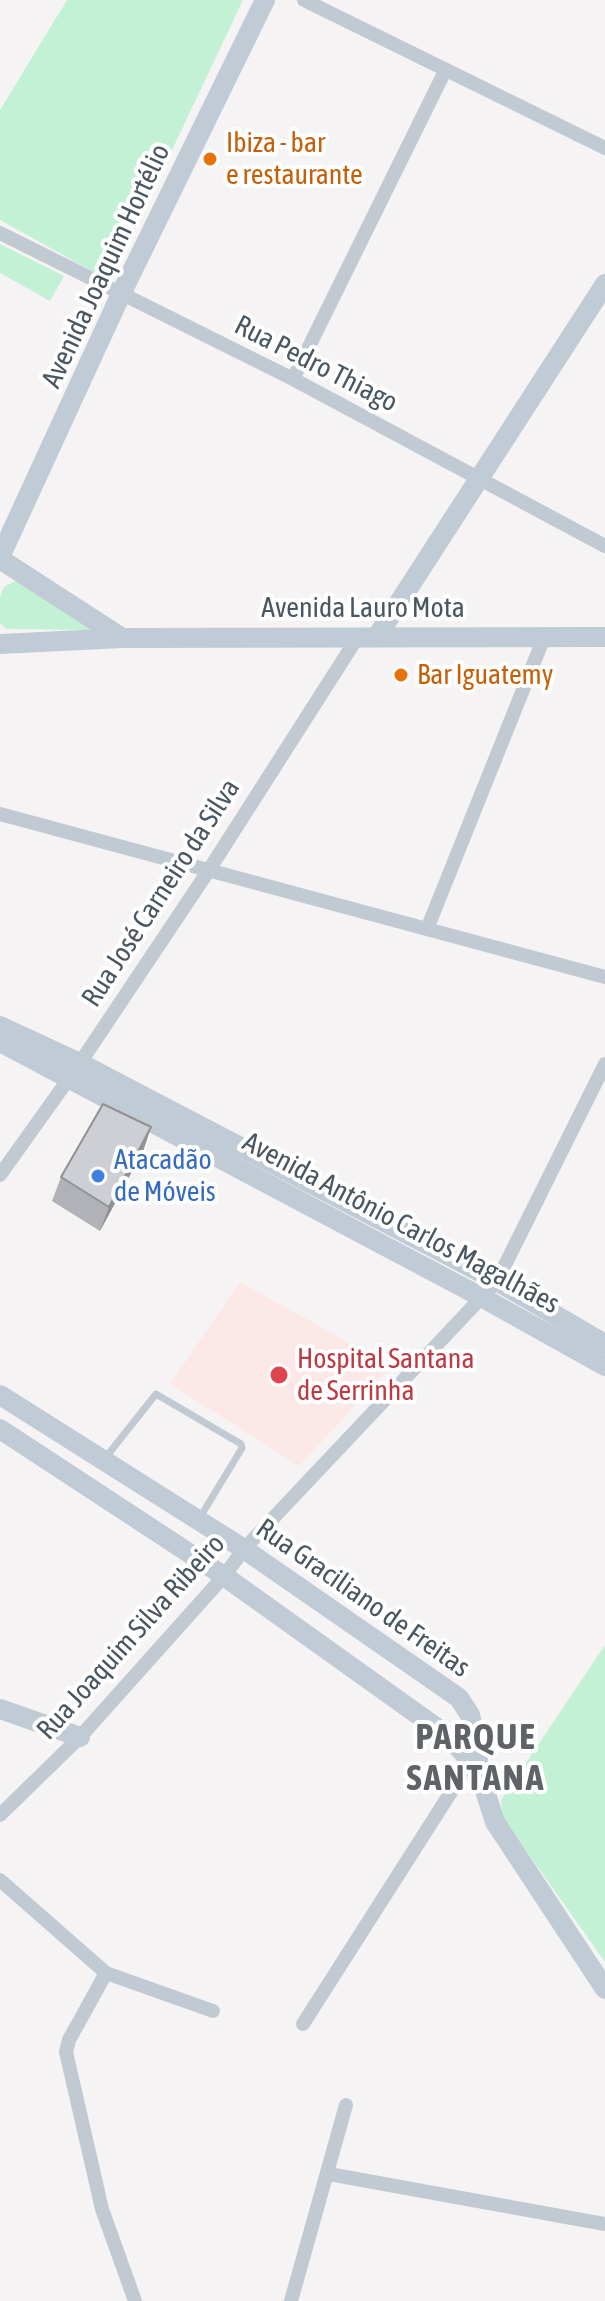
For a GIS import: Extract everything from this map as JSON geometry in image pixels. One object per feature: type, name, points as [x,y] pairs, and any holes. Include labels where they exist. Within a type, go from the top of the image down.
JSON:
[{"type":"street","name":"Avenida Joaquim Hortélio","points":[[0,558],[121,294],[265,0]]},
{"type":"street","points":[[304,0],[605,148]]},
{"type":"street","points":[[293,379],[445,71]]},
{"type":"street","name":"Rua Pedro Thiago","points":[[0,233],[293,379],[605,546]]},
{"type":"street","points":[[368,635],[478,479],[605,284]]},
{"type":"street","points":[[0,558],[122,638]]},
{"type":"street","name":"Avenida Lauro Mota","points":[[0,644],[122,638],[368,635],[605,637]]},
{"type":"street","name":"Rua José Carneiro da Silva","points":[[0,1175],[75,1070],[368,635]]},
{"type":"street","points":[[427,929],[545,635]]},
{"type":"street","points":[[0,814],[605,977]]},
{"type":"street","name":"Avenida Antônio Carlos Magalhães","points":[[0,1026],[75,1070],[263,1170],[605,1366]]},
{"type":"street","name":"Avenida Antônio Carlos Magalhães","points":[[0,1042],[75,1070]]},
{"type":"street","name":"Rua Joaquim Silva Ribeiro","points":[[0,1815],[80,1737],[224,1576],[244,1549],[497,1281],[605,1064]]},
{"type":"street","name":"Avenida Antônio Carlos Magalhães","points":[[263,1170],[497,1281],[605,1344]]},
{"type":"street","name":"Rua Graciliano de Freitas","points":[[0,1395],[244,1549],[459,1698],[467,1707],[476,1760],[495,1822],[605,1989]]},
{"type":"street","points":[[0,1429],[224,1576],[448,1736],[476,1760],[303,2024]]},
{"type":"street","points":[[0,1709],[80,1737]]},
{"type":"street","points":[[0,1880],[106,1973],[213,2011]]},
{"type":"street","points":[[106,1973],[69,2040],[66,2052],[102,2209],[135,2301]]},
{"type":"street","points":[[291,2301],[346,2105]]},
{"type":"street","points":[[329,2174],[605,2224]]},
{"type":"lane","points":[[104,1461],[156,1394],[241,1444],[242,1448],[198,1521]]},
{"type":"shaded area","name":"Hospital Santana de Serrinha","points":[[240,1282],[391,1366],[299,1466],[170,1384]]},
{"type":"green space","points":[[67,0],[243,0],[110,281],[0,220],[0,110]]},
{"type":"green space","points":[[0,244],[64,276],[50,301],[0,273]]},
{"type":"green space","points":[[15,581],[95,630],[6,629],[0,623],[0,597],[4,587]]},
{"type":"green space","points":[[605,1645],[605,1962],[503,1818],[501,1800]]},
{"type":"building","name":"Atacadão de Móveis","points":[[103,1104],[151,1127],[109,1207],[61,1177]]},
{"type":"place","name":"Ibiza - bar e restaurante","points":[[210,159]]},
{"type":"place","name":"Bar Iguatemy","points":[[401,675]]},
{"type":"place","name":"Atacadão de Móveis","points":[[98,1176]]},
{"type":"place","name":"Hospital Santana de Serrinha","points":[[279,1375]]},
{"type":"district","name":"PARQUE SANTANA","points":[[476,1758]]}]
